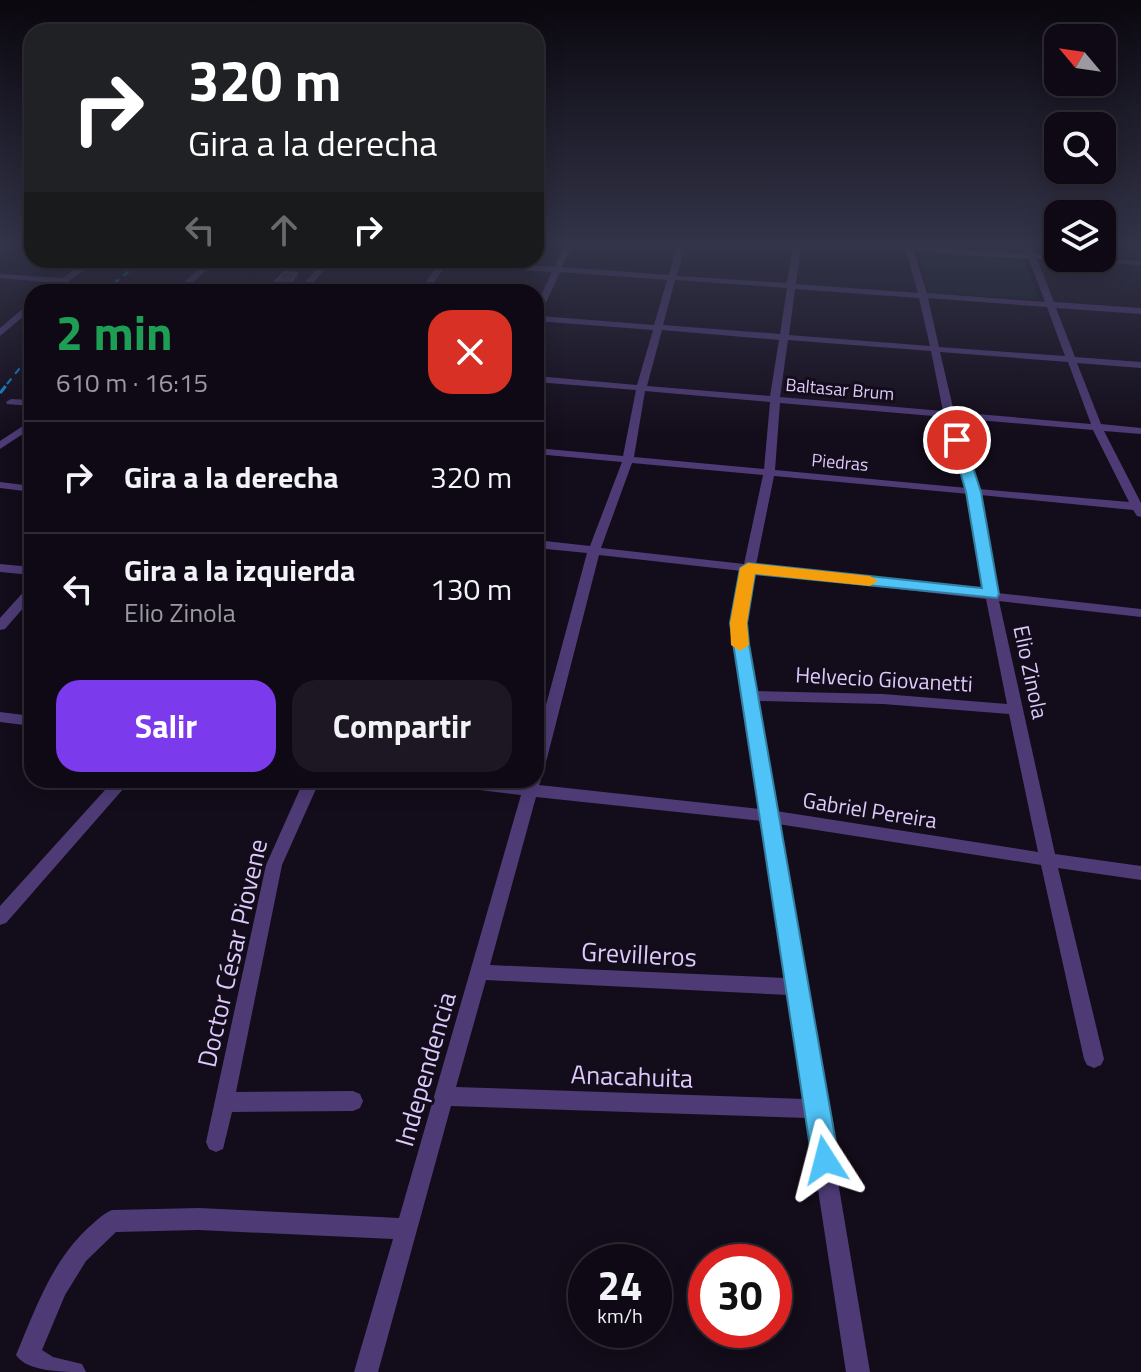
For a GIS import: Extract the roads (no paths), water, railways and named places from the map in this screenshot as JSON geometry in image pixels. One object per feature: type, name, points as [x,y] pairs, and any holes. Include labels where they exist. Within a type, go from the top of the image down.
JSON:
[{"type":"street","points":[[544,740],[594,551],[628,460],[641,388],[663,310]]},
{"type":"street","points":[[789,310],[775,399],[769,473],[738,623],[858,1372]]},
{"type":"street","name":"Elio Zinola","points":[[926,310],[949,414],[974,492],[991,594],[1094,1059]]},
{"type":"street","points":[[1053,310],[1097,427],[1140,509]]},
{"type":"street","points":[[0,333],[24,311]]},
{"type":"street","points":[[544,317],[1141,365]]},
{"type":"street","name":"Baltasar Brum","points":[[544,380],[1141,431]]},
{"type":"street","points":[[11,402],[24,403]]},
{"type":"street","points":[[0,446],[24,429]]},
{"type":"street","name":"Piedras","points":[[544,452],[1140,509]]},
{"type":"street","points":[[0,485],[24,488]]},
{"type":"street","points":[[544,545],[1141,613]]},
{"type":"street","points":[[0,568],[24,570]]},
{"type":"street","points":[[0,626],[24,599]]},
{"type":"street","name":"Helvecio Giovanetti","points":[[749,696],[816,694],[1017,710]]},
{"type":"street","points":[[0,717],[24,720]]},
{"type":"street","points":[[0,918],[116,788]]},
{"type":"street","name":"Doctor César Piovene","points":[[216,1142],[274,865],[308,788]]},
{"type":"street","name":"Independencia","points":[[366,1372],[531,788]]},
{"type":"street","name":"Gabriel Pereira","points":[[544,788],[769,816],[1048,862],[1141,873]]},
{"type":"street","name":"Grevilleros","points":[[479,972],[796,987]]},
{"type":"street","name":"Anacahuita","points":[[444,1096],[817,1109]]},
{"type":"street","points":[[225,1102],[353,1101]]},
{"type":"street","points":[[74,1372],[50,1368],[28,1355],[57,1287],[78,1253],[112,1221],[199,1219],[405,1229]]},
{"type":"railway","points":[[7,384],[24,363]]},
{"type":"railway","points":[[0,393],[9,382]]}]
